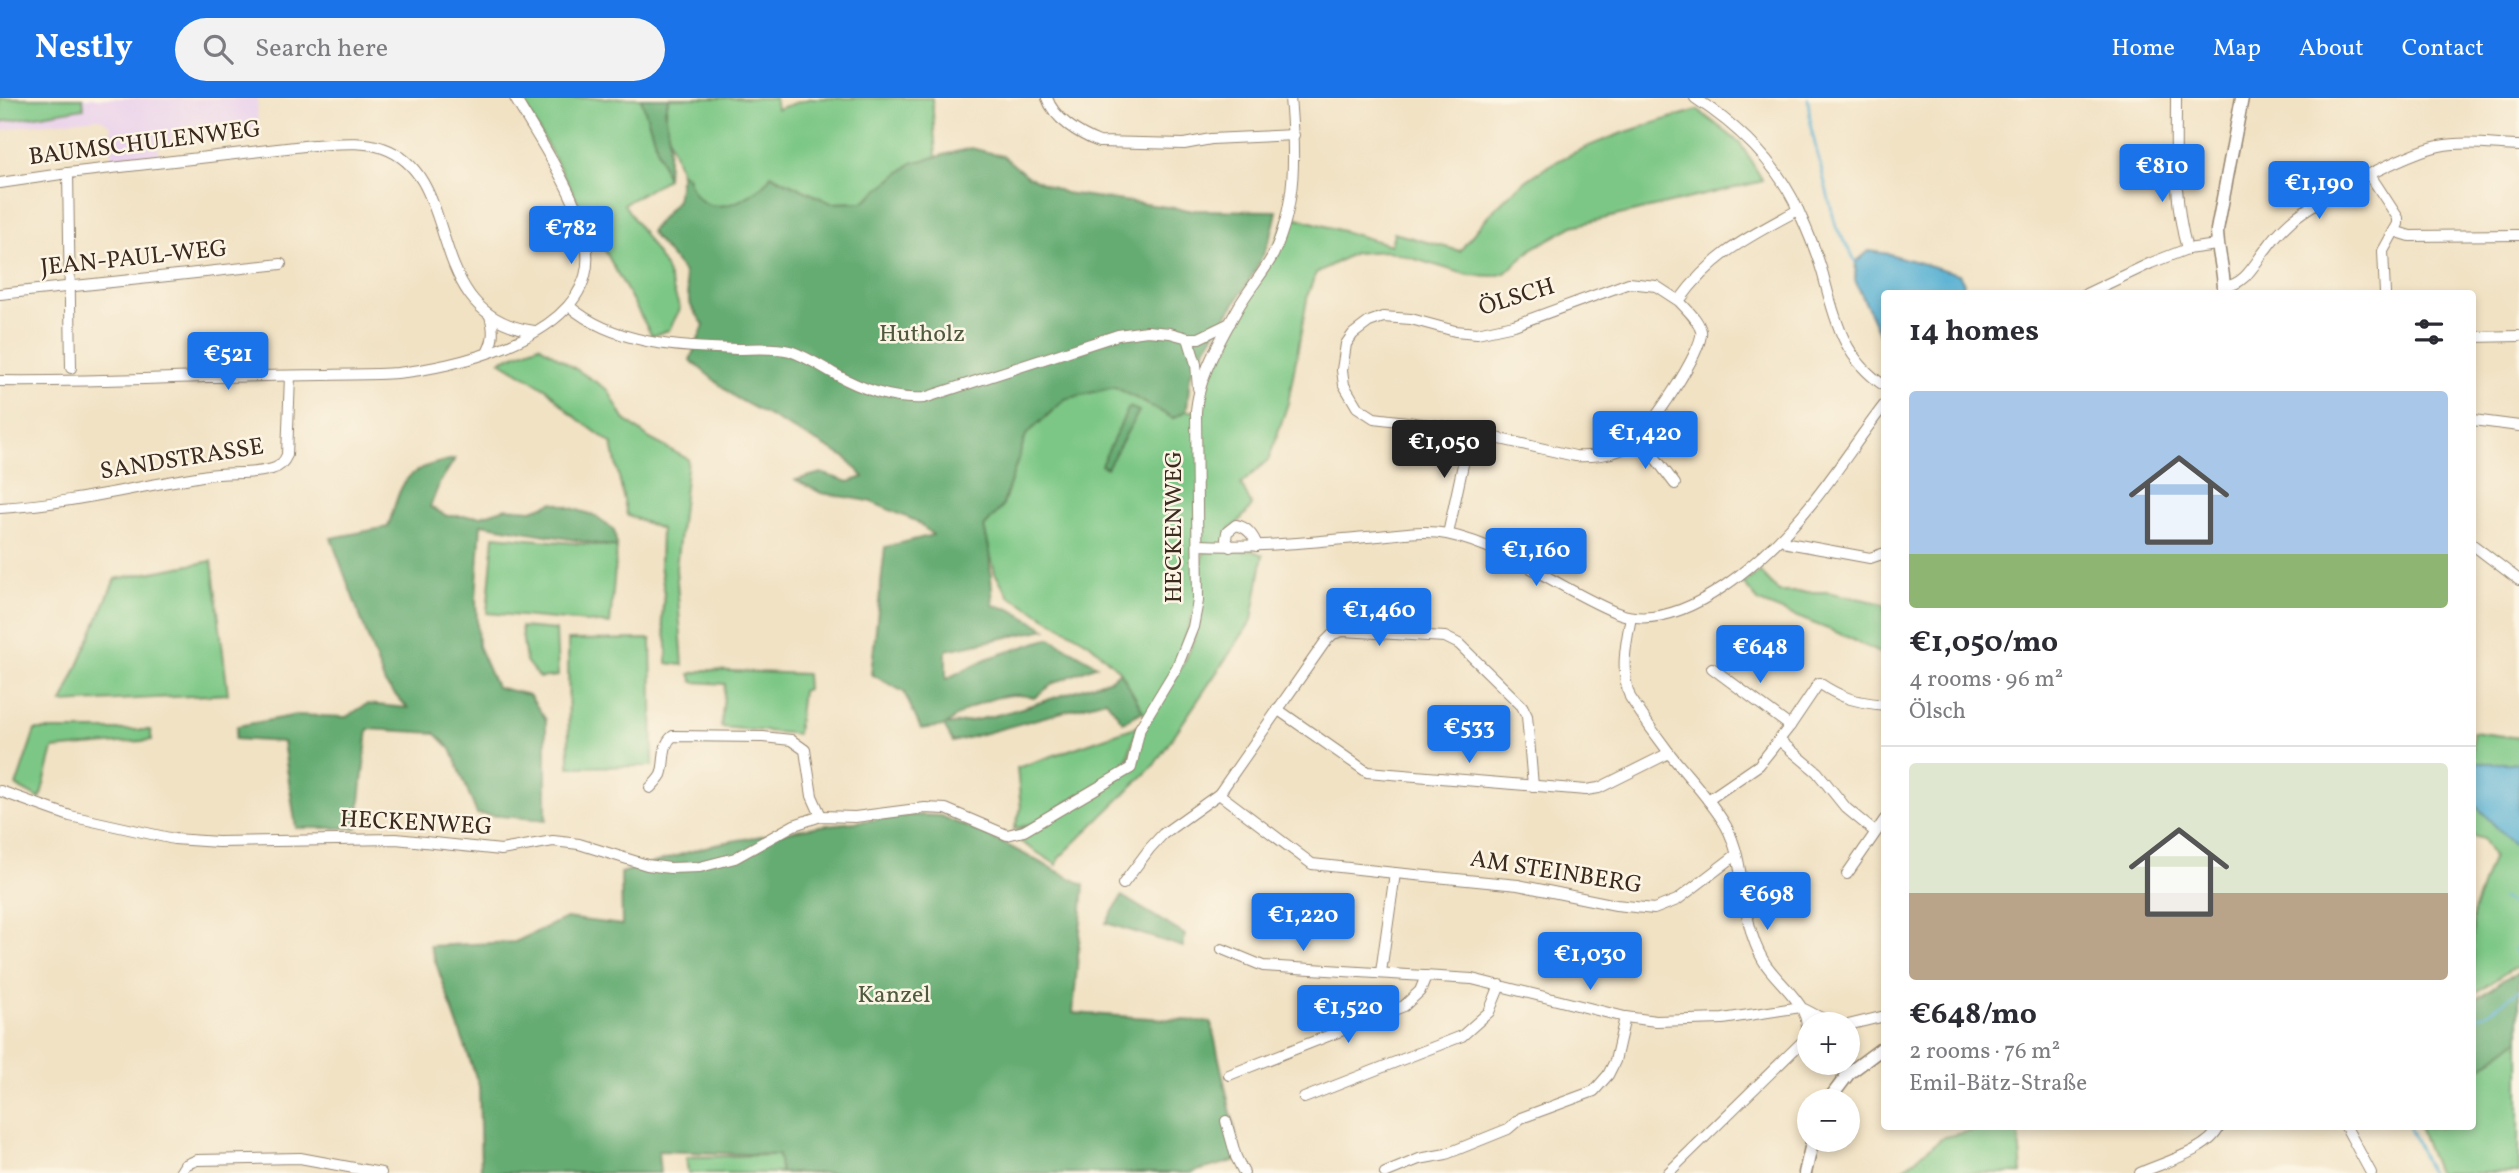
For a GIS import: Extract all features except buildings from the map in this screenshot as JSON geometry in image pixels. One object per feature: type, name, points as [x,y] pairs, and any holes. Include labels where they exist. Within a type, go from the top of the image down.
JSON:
[{"type":"street","points":[[0,381],[396,373],[441,365],[488,352],[535,331],[552,321],[578,294],[588,258],[586,235],[568,192],[515,98]]},
{"type":"street","points":[[1047,98],[1059,117],[1086,137],[1098,142],[1184,144],[1224,138],[1294,135]]},
{"type":"street","name":"HECKENWEG","points":[[0,791],[69,816],[174,839],[218,842],[396,839],[501,850],[553,841],[579,844],[647,865],[670,868],[700,867],[735,858],[794,825],[821,816],[855,817],[925,808],[946,809],[1007,835],[1024,831],[1130,768],[1134,761],[1140,727],[1189,642],[1198,601],[1198,392],[1230,323],[1273,254],[1287,215],[1294,176],[1290,98]]},
{"type":"street","points":[[1695,98],[1740,132],[1788,190],[1815,249],[1843,342],[1861,367],[1881,383]]},
{"type":"street","points":[[2176,98],[2176,191],[2187,250]]},
{"type":"street","points":[[2242,98],[2222,197],[2217,245],[2224,290],[2246,276],[2272,241],[2301,214],[2371,175],[2437,146],[2519,146]]},
{"type":"street","name":"BAUMSCHULENWEG","points":[[0,183],[317,145],[343,144],[383,148],[400,156],[417,173],[429,195],[454,268],[468,291],[490,316],[513,328],[535,331]]},
{"type":"street","points":[[68,173],[71,368]]},
{"type":"street","points":[[2371,175],[2398,218],[2395,231],[2382,251],[2385,290]]},
{"type":"street","points":[[1679,301],[1709,266],[1735,245],[1798,210]]},
{"type":"street","points":[[2395,231],[2410,236],[2519,235]]},
{"type":"street","points":[[2103,290],[2151,263],[2187,250],[2217,245]]},
{"type":"street","name":"JEAN-PAUL-WEG","points":[[0,294],[277,264]]},
{"type":"street","name":"ÖLSCH","points":[[1629,284],[1656,286],[1679,301],[1695,319],[1701,330],[1701,340],[1665,405],[1640,438],[1630,445],[1593,457],[1471,432],[1383,420],[1364,413],[1349,396],[1342,370],[1346,344],[1353,334],[1368,322],[1390,317],[1477,333],[1502,329],[1629,284]]},
{"type":"street","points":[[569,306],[594,325],[646,340],[693,348],[792,352],[857,386],[906,399],[924,398],[1118,335],[1147,331],[1188,338],[1204,337],[1230,323]]},
{"type":"street","points":[[488,352],[493,342],[494,329],[490,316]]},
{"type":"street","points":[[2476,337],[2519,336]]},
{"type":"street","points":[[1188,338],[1196,364],[1198,392]]},
{"type":"street","name":"SANDSTRASSE","points":[[0,508],[277,467],[286,455],[290,376]]},
{"type":"street","points":[[1198,545],[1257,546],[1424,533],[1448,534],[1479,543],[1615,612],[1631,617],[1659,617],[1696,604],[1752,564],[1781,538],[1813,502],[1881,409]]},
{"type":"street","points":[[2476,420],[2519,426]]},
{"type":"street","points":[[1448,534],[1471,432]]},
{"type":"street","points":[[1640,438],[1675,484]]},
{"type":"street","points":[[1230,547],[1226,539],[1227,532],[1236,525],[1249,532],[1257,546]]},
{"type":"street","points":[[1781,538],[1788,543],[1870,558],[1881,554]]},
{"type":"street","points":[[2476,547],[2519,580]]},
{"type":"street","points":[[1631,617],[1625,663],[1626,687],[1669,753],[1725,825],[1736,855],[1744,906],[1752,935],[1763,960],[1804,1012]]},
{"type":"street","points":[[1123,884],[1163,834],[1219,794],[1325,642],[1334,634],[1343,631],[1445,637],[1459,644],[1522,706],[1527,716],[1533,786]]},
{"type":"street","points":[[1712,668],[1790,726]]},
{"type":"street","points":[[1708,800],[1759,765],[1819,683],[1838,696],[1856,702],[1881,705]]},
{"type":"street","points":[[1277,709],[1367,772],[1586,790],[1599,788],[1669,753]]},
{"type":"street","points":[[650,788],[659,778],[664,766],[666,746],[673,736],[791,740],[804,750],[812,796],[821,816]]},
{"type":"street","points":[[1779,740],[1817,772],[1846,808],[1875,832]]},
{"type":"street","name":"AM STEINBERG","points":[[1219,794],[1312,864],[1518,885],[1645,910],[1663,907],[1677,900],[1736,855]]},
{"type":"street","points":[[1847,874],[1881,824]]},
{"type":"street","points":[[1381,972],[1395,873]]},
{"type":"street","points":[[1222,949],[1263,966],[1472,979],[1625,1017],[1673,1022],[1700,1021],[1801,1007],[1810,1012]]},
{"type":"street","points":[[1229,1075],[1404,1006],[1420,991],[1426,976]]},
{"type":"street","points":[[1304,1098],[1462,1036],[1489,1012],[1500,985]]},
{"type":"street","points":[[1385,1173],[1419,1158],[1446,1154],[1508,1129],[1521,1118],[1594,1091],[1608,1075],[1615,1061],[1625,1017]]},
{"type":"street","points":[[1860,1022],[1881,1018]]},
{"type":"street","points":[[1668,1173],[1797,1049]]},
{"type":"street","points":[[1837,1089],[1849,1073],[1881,1049]]},
{"type":"street","points":[[1226,1121],[1236,1157],[1244,1173]]},
{"type":"street","points":[[2140,1173],[2207,1143],[2218,1130]]},
{"type":"street","points":[[2348,1130],[2371,1173]]},
{"type":"street","points":[[1805,1173],[1810,1152]]},
{"type":"street","points":[[180,1173],[185,1165],[197,1160],[300,1158],[382,1173]]},
{"type":"shaded area","points":[[0,98],[257,98],[258,133],[228,134],[227,129],[172,133],[172,146],[158,147],[159,155],[111,161],[111,126],[99,118],[29,125],[0,131]]},
{"type":"green space","points":[[0,98],[83,98],[84,108],[0,122]]},
{"type":"green space","points":[[521,98],[641,98],[667,179],[624,204],[665,267],[680,309],[669,330],[652,336]]},
{"type":"green space","points":[[641,98],[669,98],[665,109],[669,139],[667,179]]},
{"type":"green space","points":[[669,98],[775,98],[777,109],[811,98],[932,98],[936,157],[912,163],[863,202],[831,203],[772,175],[759,189],[740,200],[719,206],[710,205],[698,199],[687,176],[681,173],[667,126]]},
{"type":"green space","points":[[1698,110],[1740,143],[1763,181],[1573,226],[1533,248],[1505,273],[1495,276],[1468,275],[1388,251],[1354,253],[1316,273],[1308,294],[1288,403],[1269,459],[1241,484],[1252,506],[1236,525],[1230,528],[1230,547],[1198,546],[1198,601],[1165,693],[1192,645],[1197,619],[1200,570],[1204,552],[1252,550],[1263,555],[1252,620],[1154,765],[1059,858],[1057,865],[1010,835],[1124,774],[1146,717],[1120,671],[1089,643],[1009,596],[995,573],[984,527],[1002,507],[1026,435],[1065,399],[1115,386],[1173,418],[1186,411],[1196,411],[1204,377],[1266,267],[1287,215],[1391,245],[1394,233],[1460,251],[1499,204],[1517,187],[1546,168],[1610,138]]},
{"type":"green space","name":"Hutholz","points":[[971,148],[1003,156],[1027,176],[1065,193],[1189,210],[1277,211],[1264,253],[1242,293],[1193,368],[1186,411],[1173,418],[1115,387],[1065,399],[1026,435],[1002,507],[984,527],[989,548],[993,605],[1010,609],[1046,629],[946,650],[946,679],[986,659],[1050,638],[1097,665],[1054,683],[1034,698],[1011,695],[975,705],[946,725],[1029,706],[1111,679],[1120,671],[1143,711],[1123,722],[1106,700],[953,742],[944,726],[921,729],[904,692],[871,674],[885,547],[933,535],[916,521],[869,501],[821,493],[796,480],[821,473],[849,482],[864,477],[845,457],[736,398],[690,360],[704,325],[691,306],[683,271],[650,232],[677,200],[681,173],[687,177],[696,196],[710,205],[720,206],[740,200],[759,189],[771,175],[831,203],[863,202],[912,163]]},
{"type":"green space","points":[[539,345],[608,390],[624,419],[650,439],[688,459],[676,568],[683,665],[667,663],[667,644],[662,619],[664,591],[660,565],[661,529],[627,515],[612,444],[570,413],[548,390],[500,361]]},
{"type":"green space","points":[[1129,407],[1139,411],[1107,468],[1101,465]]},
{"type":"green space","points":[[455,459],[440,482],[430,507],[447,516],[481,516],[506,508],[532,510],[554,502],[595,516],[614,530],[617,547],[481,524],[476,599],[478,646],[496,687],[529,695],[546,720],[546,820],[477,814],[451,749],[435,733],[368,729],[357,828],[296,828],[283,742],[235,739],[237,726],[297,715],[346,717],[367,704],[408,708],[385,684],[331,538],[388,527],[397,498],[407,479],[424,467]]},
{"type":"green space","points":[[494,536],[617,547],[610,624],[487,613]]},
{"type":"green space","points":[[212,561],[228,694],[62,703],[115,579]]},
{"type":"green space","points":[[1760,572],[1779,592],[1827,592],[1881,603],[1881,654],[1843,635],[1759,602],[1743,583]]},
{"type":"green space","points":[[521,627],[556,630],[558,676],[539,678],[526,661]]},
{"type":"green space","points":[[651,639],[653,766],[569,767],[568,640]]},
{"type":"green space","points":[[706,670],[806,674],[807,689],[802,691],[797,734],[721,727],[725,684],[693,682],[690,674]]},
{"type":"green space","points":[[1138,726],[1124,768],[1033,823],[1014,829],[1021,809],[1017,768]]},
{"type":"green space","points":[[35,730],[150,730],[152,740],[53,749],[40,799],[16,786]]},
{"type":"green space","points":[[2476,732],[2519,738],[2519,968],[2510,970],[2476,992],[2476,904],[2493,856],[2483,839],[2476,837]]},
{"type":"green space","name":"Kanzel","points":[[916,815],[941,816],[997,840],[1084,885],[1073,1013],[1211,1022],[1241,1159],[1190,1173],[781,1173],[778,1155],[658,1151],[660,1173],[481,1173],[479,1086],[430,946],[515,942],[566,918],[622,925],[621,873],[715,844],[819,826]]},
{"type":"green space","points":[[1122,896],[1185,935],[1183,947],[1106,923]]},
{"type":"green space","points":[[2519,973],[2519,1039],[2476,1072],[2476,999],[2506,978]]},
{"type":"green space","points":[[2519,1039],[2519,1173],[2437,1173],[2420,1130],[2476,1130],[2476,1072]]},
{"type":"green space","points":[[1977,1130],[2018,1130],[2022,1173],[1897,1173],[1944,1137]]},
{"type":"green space","points":[[779,1155],[780,1173],[688,1173],[686,1157]]},
{"type":"water","points":[[1869,251],[1889,254],[1959,274],[1964,283],[1963,290],[1881,290],[1881,336],[1855,280],[1856,262]]},
{"type":"water","points":[[2476,763],[2519,763],[2519,845],[2513,844],[2476,806]]},
{"type":"waterway","points":[[1808,98],[1811,128],[1836,227],[1856,262]]},
{"type":"waterway","points":[[2502,898],[2519,910]]},
{"type":"waterway","points":[[2515,949],[2519,955]]},
{"type":"waterway","points":[[2476,1018],[2519,990]]},
{"type":"waterway","points":[[2410,1130],[2430,1173]]}]
